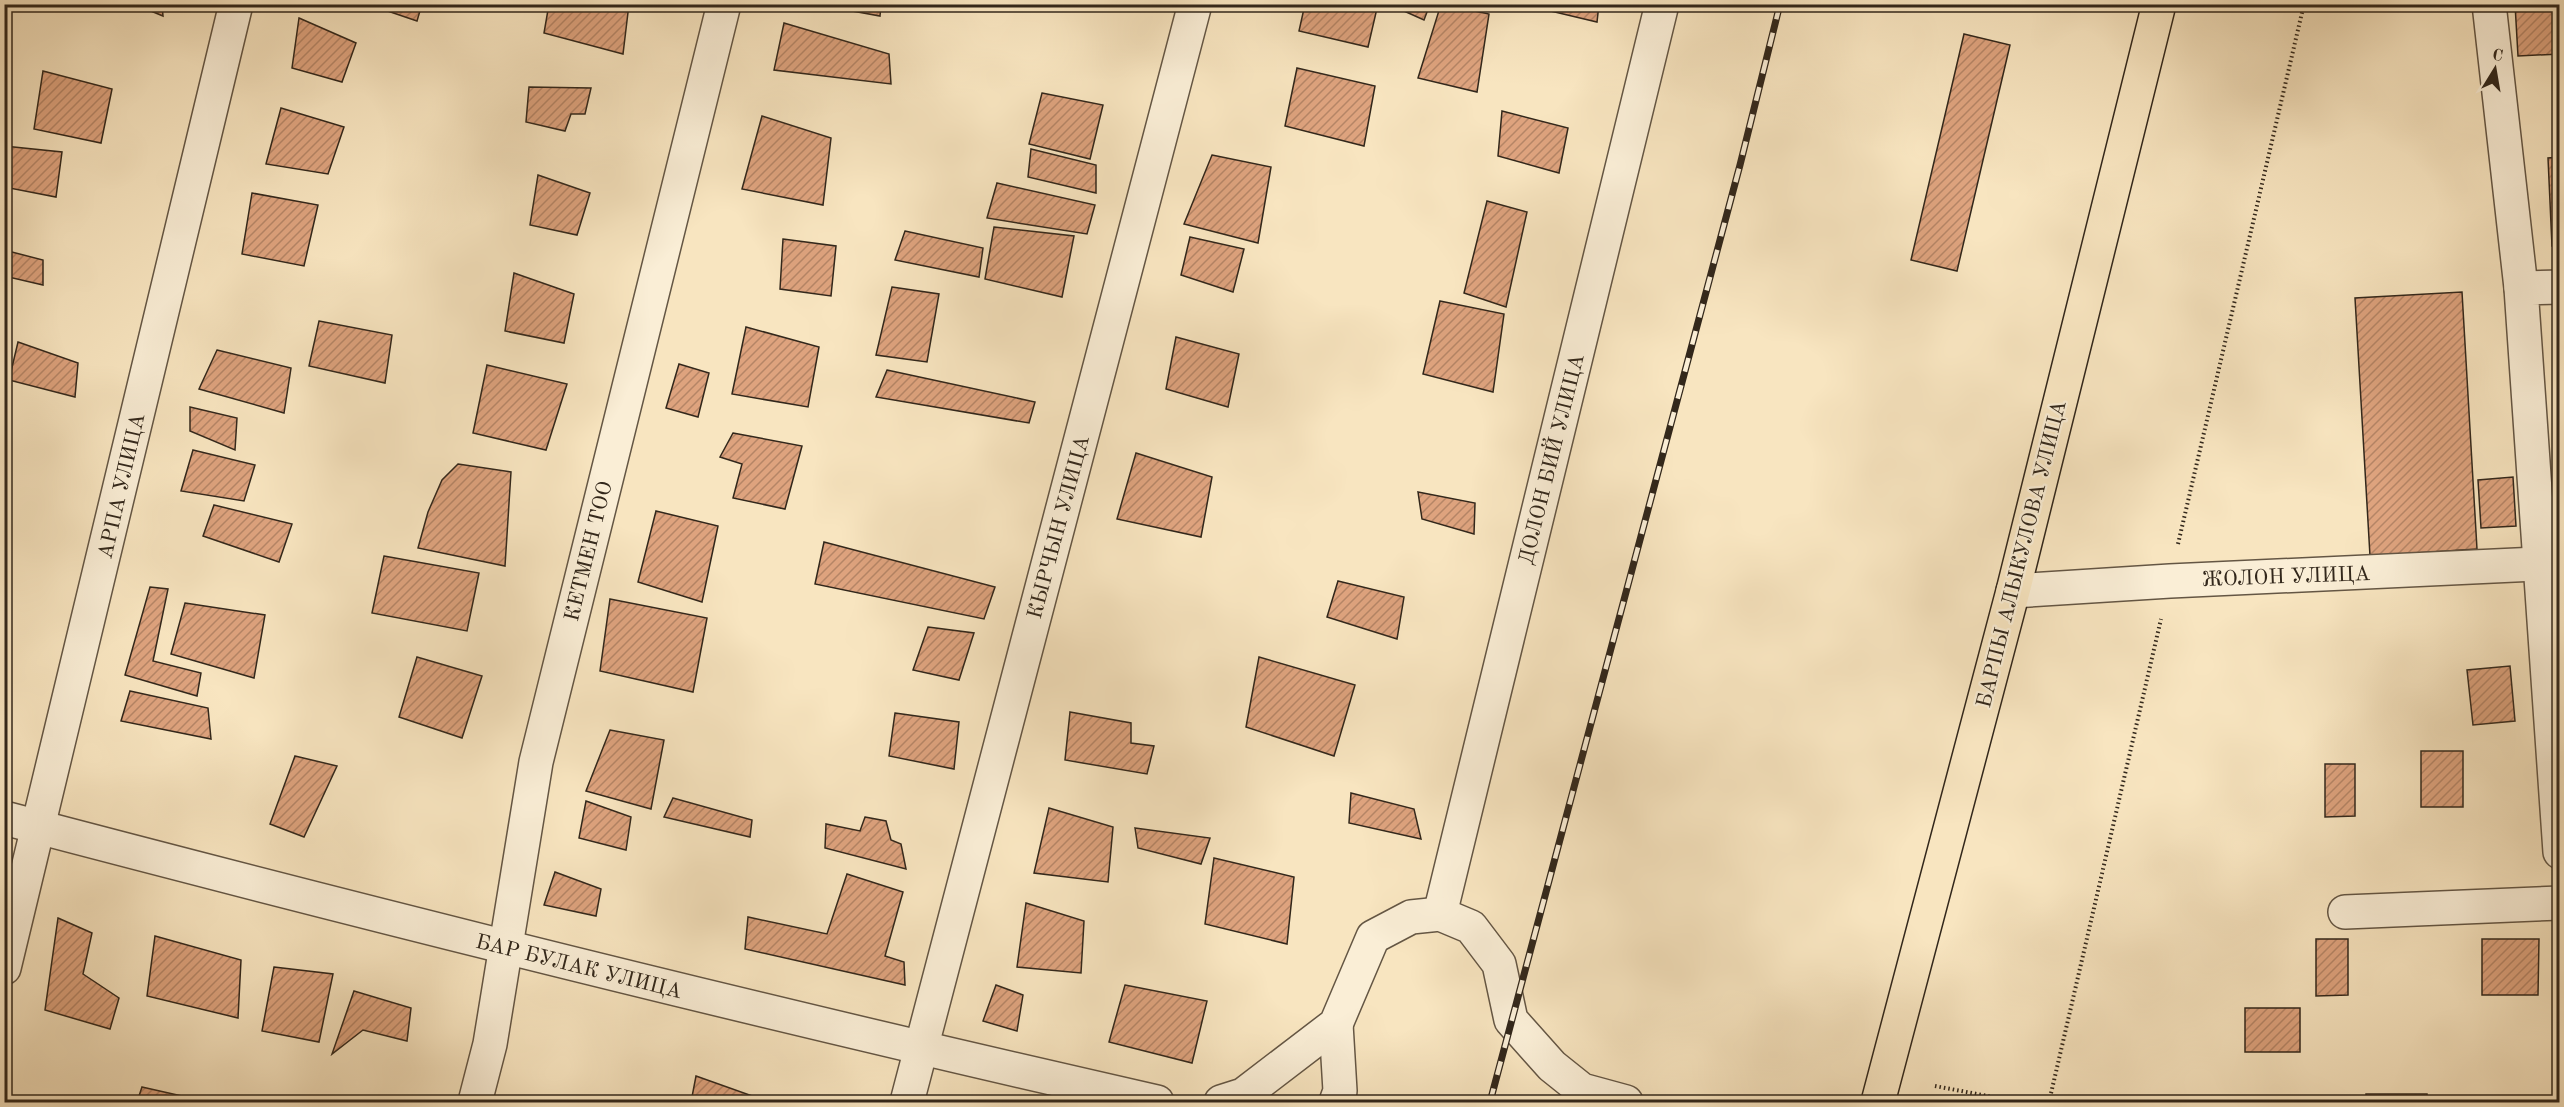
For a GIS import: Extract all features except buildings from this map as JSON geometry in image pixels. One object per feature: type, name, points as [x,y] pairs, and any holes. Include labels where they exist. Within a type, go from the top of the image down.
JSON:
[{"type":"main road","name":"БАРПЫ АЛЫКУЛОВА УЛИЦА","points":[[1878,1102],[2013,591],[2159,4]]},
{"type":"street","name":"АРПА УЛИЦА","points":[[4,968],[40,827],[236,4]]},
{"type":"street","name":"КЕТМЕН ТОО","points":[[475,1102],[490,1044],[536,762],[724,4]]},
{"type":"street","name":"КЫРЧЫН УЛИЦА","points":[[907,1102],[1195,4]]},
{"type":"street","name":"ДОЛОН БИЙ УЛИЦА","points":[[1440,914],[1662,4]]},
{"type":"street","points":[[2489,4],[2550,564],[2559,838]]},
{"type":"street","points":[[2521,288],[2559,287]]},
{"type":"street","name":"ЖОЛОН УЛИЦА","points":[[2013,591],[2170,580],[2550,564]]},
{"type":"street","name":"БАР БУЛАК УЛИЦА","points":[[4,818],[506,948],[921,1049],[1156,1102]]},
{"type":"street","points":[[2345,912],[2559,903]]},
{"type":"street","points":[[1336,1102],[1340,1091],[1336,1024],[1373,937],[1411,917],[1440,914],[1471,927],[1499,964],[1511,1020],[1552,1066],[1582,1090],[1626,1102]]},
{"type":"street","points":[[1221,1102],[1243,1095],[1336,1024]]},
{"type":"path","points":[[1935,1086],[2019,1102]]},
{"type":"railway","points":[[1490,1102],[1740,165],[1780,4]]}]
